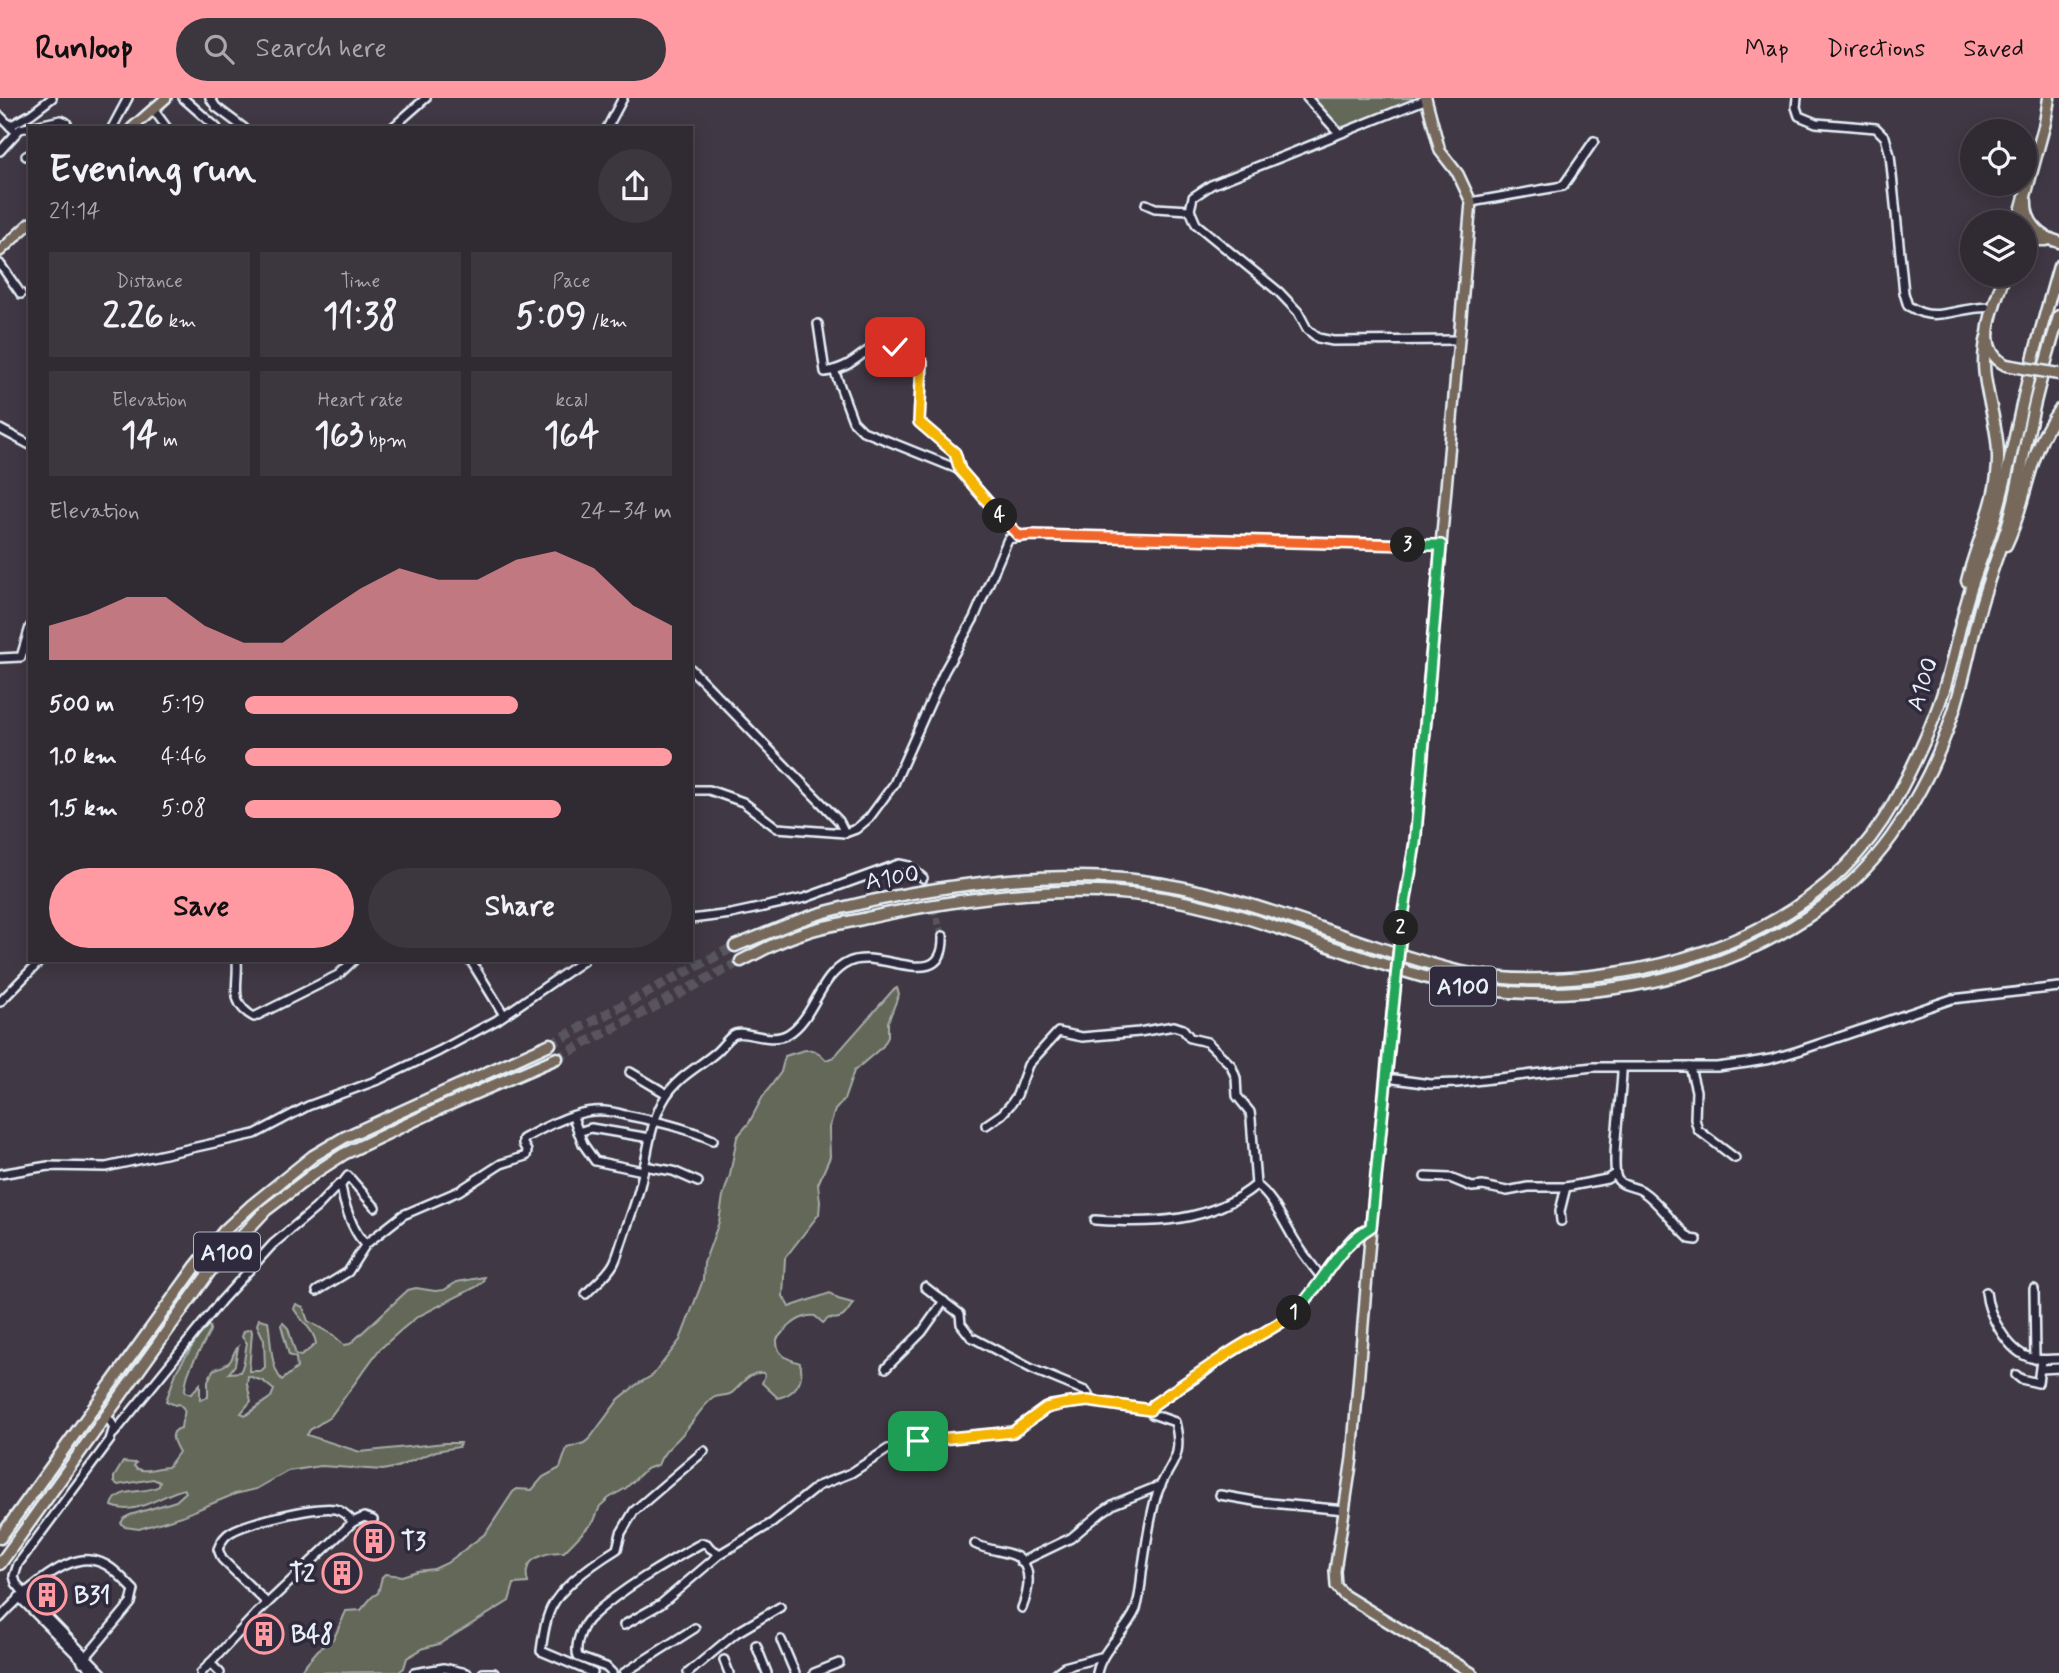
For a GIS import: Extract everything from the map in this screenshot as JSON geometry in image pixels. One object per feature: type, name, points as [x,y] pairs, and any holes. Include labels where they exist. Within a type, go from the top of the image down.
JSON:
[{"type":"highway","points":[[2037,145],[2049,98]]},
{"type":"highway","points":[[2027,196],[2029,218],[2041,235],[2055,241]]},
{"type":"highway","points":[[2037,240],[2055,241]]},
{"type":"highway","name":"A100","points":[[735,946],[797,921],[837,909],[908,894],[1062,877],[1101,877],[1202,890],[1458,971],[1530,979],[1575,978],[1661,965],[1728,944],[1762,929],[1822,889],[1852,860],[1875,832],[1920,752],[1946,684],[1960,623],[1996,518],[2030,369],[2059,266]]},
{"type":"highway","points":[[1960,623],[1965,588],[1985,525],[1998,459],[1997,433],[1982,366],[2001,287]]},
{"type":"highway","name":"A100","points":[[741,961],[809,931],[925,907],[1048,893],[1101,892],[1149,896],[1199,905],[1272,926],[1396,968],[1464,986],[1538,993],[1577,992],[1630,984],[1691,971],[1749,949],[1830,901],[1878,855],[1915,797],[1950,723],[1987,586],[2008,523],[2034,407],[2059,316]]},
{"type":"highway","points":[[1988,333],[1988,347],[1992,355],[2006,365],[2059,374]]},
{"type":"highway","points":[[1987,586],[2015,527],[2035,452],[2059,410]]},
{"type":"highway","name":"A100","points":[[0,1538],[196,1266],[224,1231],[252,1205],[302,1164],[345,1137],[550,1044]]},
{"type":"highway","name":"A100","points":[[0,1564],[213,1267],[266,1210],[344,1154],[443,1107],[557,1058]]},
{"type":"main road","points":[[135,126],[166,98]]},
{"type":"main road","points":[[1427,98],[1440,151],[1458,174],[1471,202],[1415,843],[1403,912],[1371,1227],[1357,1403],[1335,1571],[1336,1586],[1345,1595],[1472,1673]]},
{"type":"main road","points":[[0,251],[28,225]]},
{"type":"street","points":[[0,151],[13,129],[52,98]]},
{"type":"street","points":[[113,126],[128,98]]},
{"type":"street","points":[[183,98],[215,126]]},
{"type":"street","points":[[210,98],[216,107],[241,126]]},
{"type":"street","points":[[394,126],[426,98]]},
{"type":"street","points":[[608,126],[623,98]]},
{"type":"street","points":[[1307,98],[1339,134]]},
{"type":"street","points":[[1427,98],[1211,185],[1193,197],[1190,210],[1196,224],[1279,292],[1298,312],[1307,329],[1318,338],[1333,341],[1459,340]]},
{"type":"street","points":[[1797,98],[1799,116],[1816,123],[1876,128],[1885,136],[1891,165],[1904,293],[1908,306],[1924,314],[1981,306],[1994,308]]},
{"type":"street","points":[[153,109],[166,126]]},
{"type":"street","points":[[0,116],[13,129]]},
{"type":"street","points":[[13,129],[61,120],[68,126]]},
{"type":"street","points":[[1471,202],[1563,186],[1594,141]]},
{"type":"street","points":[[1146,204],[1155,208],[1190,210]]},
{"type":"street","points":[[0,264],[21,294]]},
{"type":"street","points":[[818,324],[825,372],[834,370],[879,345],[895,347],[922,363],[919,422],[955,453],[960,470],[1019,536]]},
{"type":"street","points":[[834,370],[853,421],[863,431],[960,470]]},
{"type":"street","points":[[0,429],[28,444]]},
{"type":"street","points":[[693,790],[709,790],[743,802],[778,828],[845,833],[856,829],[869,818],[894,784],[944,672],[974,618],[1008,539],[1031,535],[1441,545]]},
{"type":"street","points":[[0,658],[21,657],[28,634]]},
{"type":"street","points":[[693,671],[839,821],[845,833]]},
{"type":"street","points":[[693,919],[741,912],[804,898],[899,864],[909,866],[923,878]]},
{"type":"street","points":[[586,1294],[614,1263],[637,1199],[656,1119],[667,1094],[679,1080],[716,1053],[734,1033],[740,1032],[764,1039],[787,1035],[797,1027],[823,986],[837,970],[850,961],[878,960],[917,967],[930,965],[939,959],[943,936]]},
{"type":"street","points":[[0,1002],[39,962]]},
{"type":"street","points":[[237,962],[237,1002],[251,1017],[338,975],[352,962]]},
{"type":"street","points":[[472,962],[503,1016]]},
{"type":"street","points":[[0,1174],[48,1166],[106,1167],[255,1134],[308,1106],[417,1062],[503,1016],[582,962]]},
{"type":"street","points":[[1387,1078],[1430,1084],[1457,1083],[1549,1071],[1717,1066],[1772,1059],[1952,999],[2059,987]]},
{"type":"street","points":[[986,1125],[1011,1104],[1028,1065],[1058,1032],[1082,1037],[1174,1026],[1184,1029],[1191,1038],[1207,1042],[1234,1070],[1237,1096],[1250,1112],[1256,1185],[1267,1193],[1275,1210],[1322,1278]]},
{"type":"street","points":[[1690,1067],[1696,1091],[1695,1119],[1698,1130],[1735,1157]]},
{"type":"street","points":[[1622,1068],[1615,1174],[1622,1184],[1637,1188],[1656,1202],[1690,1239],[1697,1240]]},
{"type":"street","points":[[630,1072],[667,1094]]},
{"type":"street","points":[[317,1291],[348,1272],[366,1244],[403,1215],[459,1191],[501,1164],[526,1156],[523,1139],[573,1117],[591,1111],[608,1111],[656,1119],[713,1140]]},
{"type":"street","points":[[573,1117],[583,1144],[595,1161],[673,1171],[698,1182]]},
{"type":"street","points":[[578,1132],[592,1128],[650,1139]]},
{"type":"street","points":[[1425,1177],[1450,1178],[1464,1185],[1507,1191],[1528,1187],[1566,1187],[1608,1179],[1615,1174]]},
{"type":"street","points":[[95,1673],[22,1595],[14,1576],[18,1564],[114,1433],[221,1301],[273,1244],[316,1208],[348,1176],[375,1207]]},
{"type":"street","points":[[341,1185],[351,1220],[362,1242],[366,1244]]},
{"type":"street","points":[[1095,1220],[1142,1223],[1187,1219],[1238,1198],[1256,1185]]},
{"type":"street","points":[[1561,1221],[1566,1187]]},
{"type":"street","points":[[1150,1410],[1153,1405],[1225,1356],[1284,1321],[1307,1300],[1353,1237],[1371,1227]]},
{"type":"street","points":[[925,1287],[960,1314],[961,1324],[971,1337],[1032,1369],[1085,1391],[1088,1401]]},
{"type":"street","points":[[2016,1375],[2038,1383],[2041,1369],[2038,1360],[2035,1289]]},
{"type":"street","points":[[1986,1293],[1992,1313],[2008,1342],[2020,1353],[2038,1360],[2059,1359]]},
{"type":"street","points":[[886,1368],[922,1332],[944,1301]]},
{"type":"street","points":[[2041,1369],[2059,1368]]},
{"type":"street","points":[[624,1625],[661,1604],[720,1554],[772,1523],[818,1486],[850,1473],[896,1446],[1013,1432],[1051,1405],[1088,1401],[1150,1410],[1175,1422],[1180,1446],[1177,1459],[1161,1485],[1148,1533],[1137,1607],[1122,1634],[1101,1657],[1097,1673]]},
{"type":"street","points":[[107,1416],[114,1427],[114,1433]]},
{"type":"street","points":[[593,1673],[541,1651],[545,1624],[552,1605],[570,1584],[597,1561],[617,1549],[621,1533],[634,1511],[704,1451]]},
{"type":"street","points":[[1021,1562],[1071,1538],[1114,1504],[1161,1485]]},
{"type":"street","points":[[1220,1495],[1345,1510]]},
{"type":"street","points":[[267,1604],[222,1559],[218,1549],[223,1539],[250,1524],[320,1510],[338,1510],[353,1522]]},
{"type":"street","points":[[201,1673],[267,1604],[353,1522],[364,1517],[373,1520]]},
{"type":"street","points":[[612,1673],[606,1667],[578,1657],[576,1644],[589,1618],[657,1568],[702,1543],[720,1554]]},
{"type":"street","points":[[975,1544],[988,1551],[1016,1556],[1021,1562],[1029,1578],[1022,1608]]},
{"type":"street","points":[[0,1618],[22,1595],[47,1576],[88,1559],[108,1566],[134,1590],[131,1603],[84,1660]]},
{"type":"street","points":[[688,1673],[736,1633],[780,1607]]},
{"type":"street","points":[[624,1673],[695,1628]]},
{"type":"street","points":[[781,1640],[795,1673]]},
{"type":"street","points":[[755,1645],[767,1673]]},
{"type":"street","points":[[1056,1673],[1064,1667],[1101,1657]]},
{"type":"street","points":[[84,1660],[102,1673]]},
{"type":"street","points":[[724,1660],[729,1673]]},
{"type":"street","points":[[210,1663],[220,1673]]},
{"type":"street","points":[[814,1673],[839,1663]]},
{"type":"street","points":[[414,1673],[444,1668],[467,1673]]},
{"type":"street","points":[[483,1673],[494,1673]]},
{"type":"green space","points":[[1308,98],[1412,98],[1411,102],[1340,131]]},
{"type":"green space","points":[[897,988],[899,994],[888,1022],[888,1037],[883,1046],[854,1071],[844,1100],[835,1110],[829,1128],[830,1157],[818,1184],[819,1214],[785,1258],[783,1296],[789,1307],[830,1293],[838,1299],[853,1303],[844,1316],[829,1318],[823,1323],[815,1316],[799,1319],[777,1339],[780,1353],[800,1363],[800,1381],[794,1390],[778,1398],[762,1383],[764,1373],[759,1373],[747,1378],[731,1394],[713,1398],[666,1451],[658,1465],[646,1469],[626,1488],[600,1506],[594,1521],[564,1552],[548,1554],[532,1561],[527,1570],[528,1583],[514,1584],[509,1601],[439,1644],[424,1648],[407,1658],[404,1668],[399,1672],[298,1673],[318,1650],[334,1638],[346,1611],[361,1610],[378,1593],[385,1574],[402,1576],[434,1569],[447,1563],[486,1533],[513,1492],[517,1489],[532,1490],[543,1477],[560,1468],[567,1448],[584,1443],[590,1438],[619,1399],[653,1375],[680,1340],[703,1280],[704,1263],[719,1222],[737,1137],[781,1072],[785,1056],[811,1050],[826,1060],[834,1057]]},
{"type":"green space","points":[[484,1277],[483,1282],[476,1287],[417,1317],[400,1331],[379,1350],[330,1417],[307,1435],[360,1452],[445,1443],[460,1443],[459,1447],[436,1451],[383,1470],[321,1466],[288,1471],[256,1489],[235,1494],[182,1516],[139,1529],[125,1527],[121,1523],[130,1515],[176,1501],[186,1492],[184,1489],[130,1509],[112,1506],[119,1496],[125,1493],[153,1489],[159,1486],[160,1482],[153,1479],[118,1485],[114,1482],[114,1477],[123,1462],[136,1463],[134,1466],[141,1470],[168,1467],[179,1452],[173,1435],[181,1428],[184,1410],[179,1404],[166,1401],[177,1370],[206,1325],[210,1327],[210,1331],[191,1368],[185,1392],[191,1394],[200,1384],[200,1400],[208,1397],[208,1381],[213,1370],[229,1362],[238,1347],[235,1365],[229,1373],[240,1372],[247,1343],[242,1337],[244,1331],[251,1329],[252,1332],[249,1371],[261,1371],[265,1367],[264,1340],[257,1325],[259,1319],[268,1321],[273,1360],[282,1380],[297,1368],[296,1358],[289,1355],[281,1325],[283,1323],[288,1328],[296,1355],[301,1356],[316,1344],[310,1330],[294,1309],[296,1304],[303,1307],[308,1321],[333,1335],[344,1345],[350,1344],[408,1290],[444,1290],[457,1282]],"holes":[[[248,1376],[263,1381],[274,1390],[271,1397],[246,1415],[241,1413],[251,1401]]]},
{"type":"tunnel","points":[[923,878],[943,936]]},
{"type":"tunnel","points":[[550,1044],[735,946]]},
{"type":"tunnel","points":[[557,1058],[741,961]]},
{"type":"place","name":"T3","points":[[374,1541]]},
{"type":"place","name":"T2","points":[[342,1573]]},
{"type":"place","name":"B31","points":[[47,1595]]},
{"type":"place","name":"B48","points":[[264,1634]]},
{"type":"route","points":[[895,347],[922,363],[919,422],[955,453],[960,470],[1019,536],[1441,545],[1415,843],[1403,912],[1371,1227],[1353,1237],[1307,1300],[1284,1321],[1225,1356],[1153,1405],[1150,1410],[1088,1401],[1051,1405],[1013,1432],[918,1441]]}]
